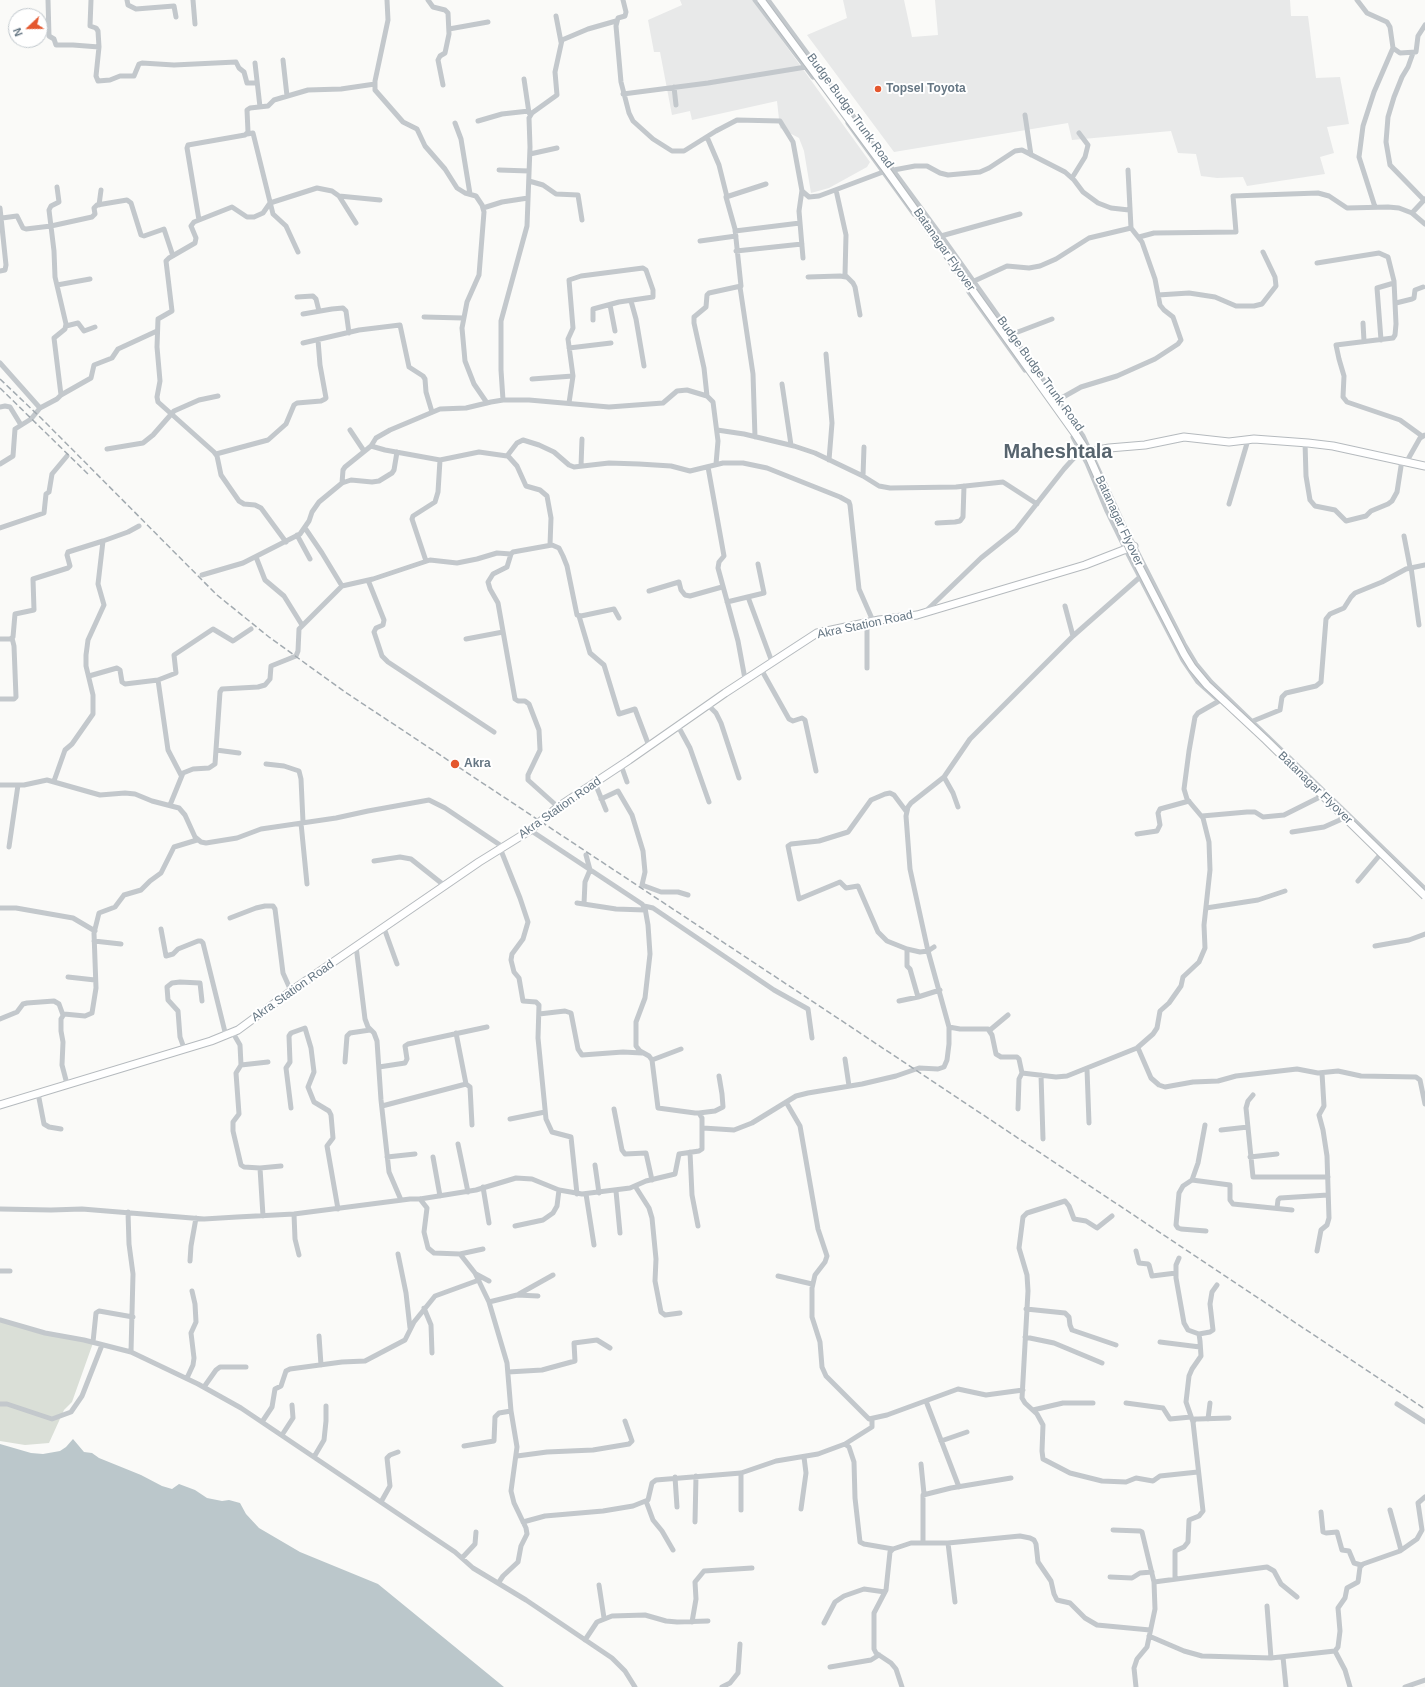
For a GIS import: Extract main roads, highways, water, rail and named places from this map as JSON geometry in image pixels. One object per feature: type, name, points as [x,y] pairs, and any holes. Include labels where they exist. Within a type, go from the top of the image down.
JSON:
[{"type":"main road","name":"Batanagar Flyover","points":[[761,0],[885,168],[1076,435],[1086,452],[1130,549],[1192,668],[1425,896]]},
{"type":"main road","points":[[1082,453],[1145,445],[1184,437],[1222,442],[1248,440],[1305,442],[1333,446],[1425,466]]},
{"type":"main road","name":"Akra Station Road","points":[[0,1105],[230,1034],[356,946],[502,847],[530,830],[558,807],[746,679],[817,633],[924,613],[1085,565],[1134,546]]},
{"type":"railway","points":[[0,379],[41,418],[217,595],[269,637],[345,692],[1425,1409]]},
{"type":"railway","points":[[0,388],[90,476]]},
{"type":"place","name":"Topsel Toyota","points":[[878,89]]},
{"type":"place","name":"Akra","points":[[455,764]]},
{"type":"district","name":"Maheshtala","points":[[1058,452]]}]
